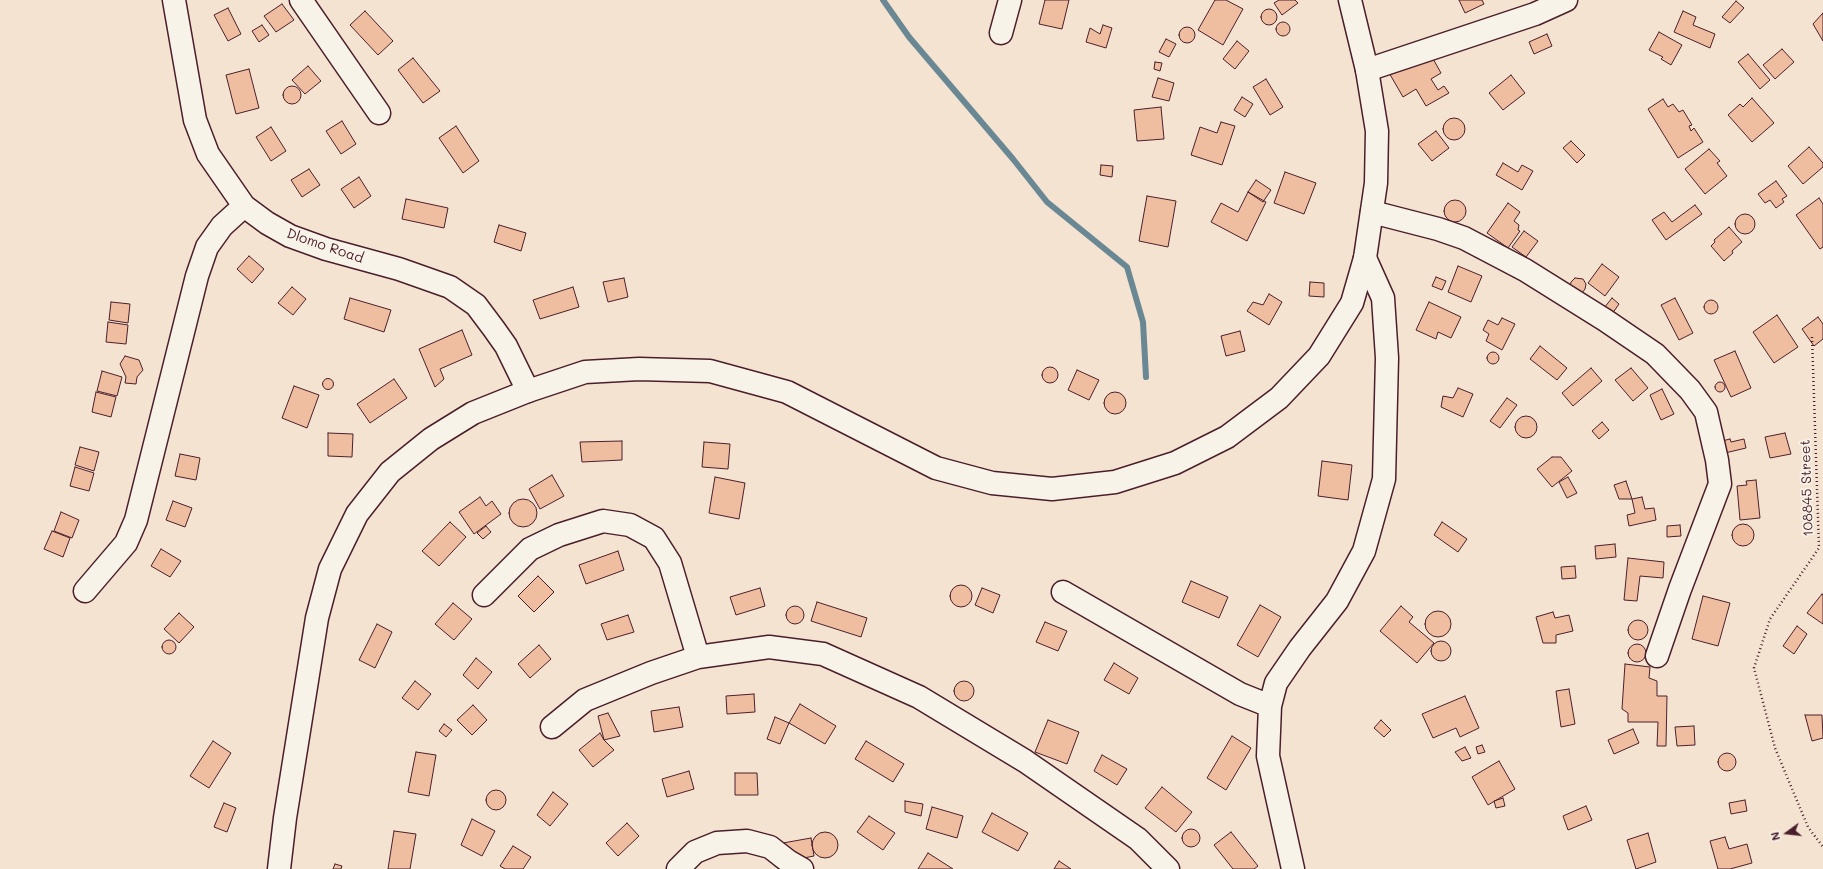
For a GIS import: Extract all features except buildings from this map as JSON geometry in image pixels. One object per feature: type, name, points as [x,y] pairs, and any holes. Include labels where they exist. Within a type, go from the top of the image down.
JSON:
[{"type":"street","name":"Dlomo Road","points":[[174,0],[195,120],[208,154],[244,206],[267,223],[290,236],[326,249],[399,269],[450,288],[476,305],[506,346],[528,391]]},
{"type":"street","points":[[301,0],[378,113]]},
{"type":"street","points":[[1001,34],[1010,0]]},
{"type":"street","points":[[279,869],[285,818],[317,618],[330,569],[357,514],[390,472],[431,439],[473,413],[528,391],[585,372],[639,369],[710,371],[787,392],[936,468],[992,483],[1052,489],[1115,482],[1176,463],[1227,436],[1279,398],[1319,356],[1352,303],[1365,258],[1376,183],[1377,131],[1367,70],[1350,0]]},
{"type":"street","points":[[1367,70],[1535,14],[1566,0]]},
{"type":"street","points":[[85,591],[126,543],[136,520],[195,284],[207,247],[222,226],[244,206]]},
{"type":"street","points":[[1372,212],[1438,229],[1464,238],[1525,270],[1605,320],[1655,354],[1690,390],[1706,412],[1717,460],[1720,484],[1680,589],[1658,656]]},
{"type":"street","points":[[1293,869],[1268,756],[1270,706],[1276,683],[1300,648],[1337,601],[1364,551],[1384,479],[1387,358],[1383,298],[1365,258]]},
{"type":"street","points":[[484,595],[530,549],[560,535],[602,521],[630,525],[654,538],[670,562],[698,657]]},
{"type":"street","points":[[1063,592],[1240,694],[1270,706]]},
{"type":"street","points":[[552,727],[585,700],[651,673],[698,657],[769,647],[823,654],[919,697],[1025,761],[1138,839],[1168,869]]},
{"type":"street","points":[[678,869],[695,852],[717,843],[747,841],[770,847],[788,861],[802,869]]},
{"type":"path","name":"108845 Street","points":[[1812,338],[1819,548],[1770,619],[1754,668],[1775,748],[1808,827],[1823,847]]},
{"type":"waterway","points":[[883,0],[909,37],[1013,159],[1047,202],[1127,267],[1143,322],[1146,377]]}]
